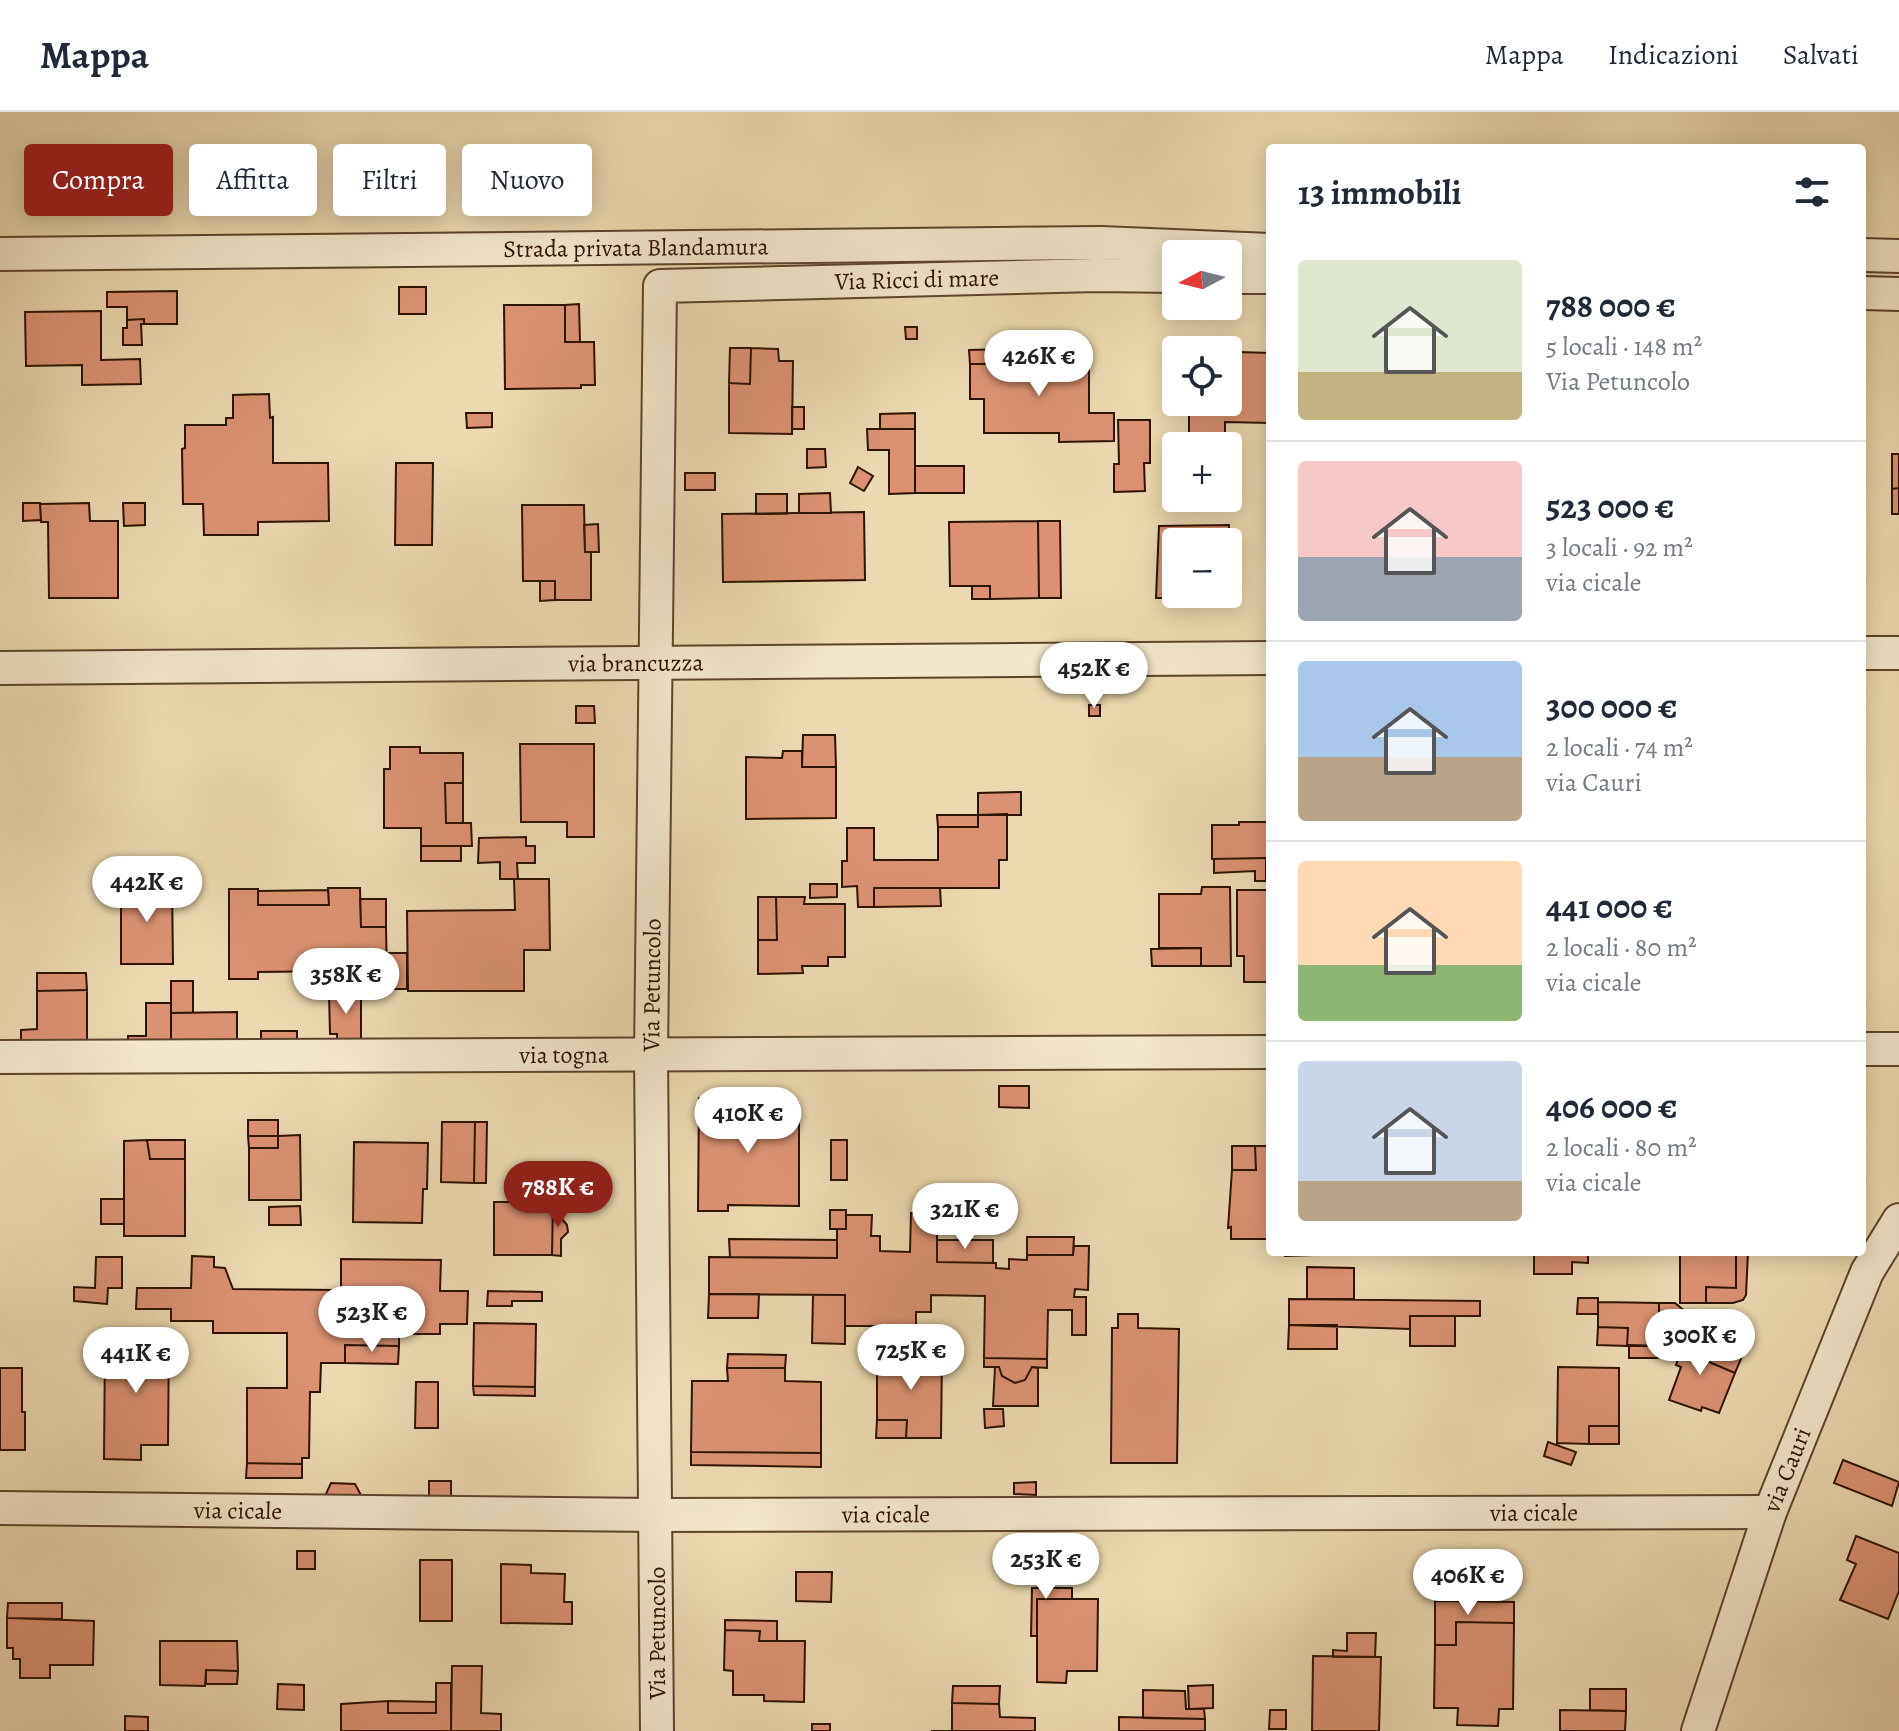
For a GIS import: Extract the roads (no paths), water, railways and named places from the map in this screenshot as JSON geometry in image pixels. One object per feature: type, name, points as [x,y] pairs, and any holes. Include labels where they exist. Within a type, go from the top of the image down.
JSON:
[{"type":"street","name":"Strada privata Blandamura","points":[[0,254],[1101,243],[1266,250]]},
{"type":"street","points":[[1097,275],[1101,243]]},
{"type":"street","points":[[1866,255],[1899,256]]},
{"type":"street","name":"Via Ricci di mare","points":[[660,286],[1162,276]]},
{"type":"street","points":[[1242,277],[1266,277]]},
{"type":"street","name":"Via Petuncolo","points":[[657,1731],[651,1054],[660,286]]},
{"type":"street","points":[[1866,293],[1899,294]]},
{"type":"street","points":[[1866,653],[1899,653]]},
{"type":"street","name":"via brancuzza","points":[[0,668],[1266,658]]},
{"type":"street","points":[[1866,1049],[1899,1049]]},
{"type":"street","name":"via togna","points":[[0,1057],[1266,1052]]},
{"type":"street","name":"via Cauri","points":[[1698,1731],[1770,1512],[1867,1272],[1899,1220]]},
{"type":"street","name":"via cicale","points":[[0,1508],[657,1515],[1770,1512]]}]
